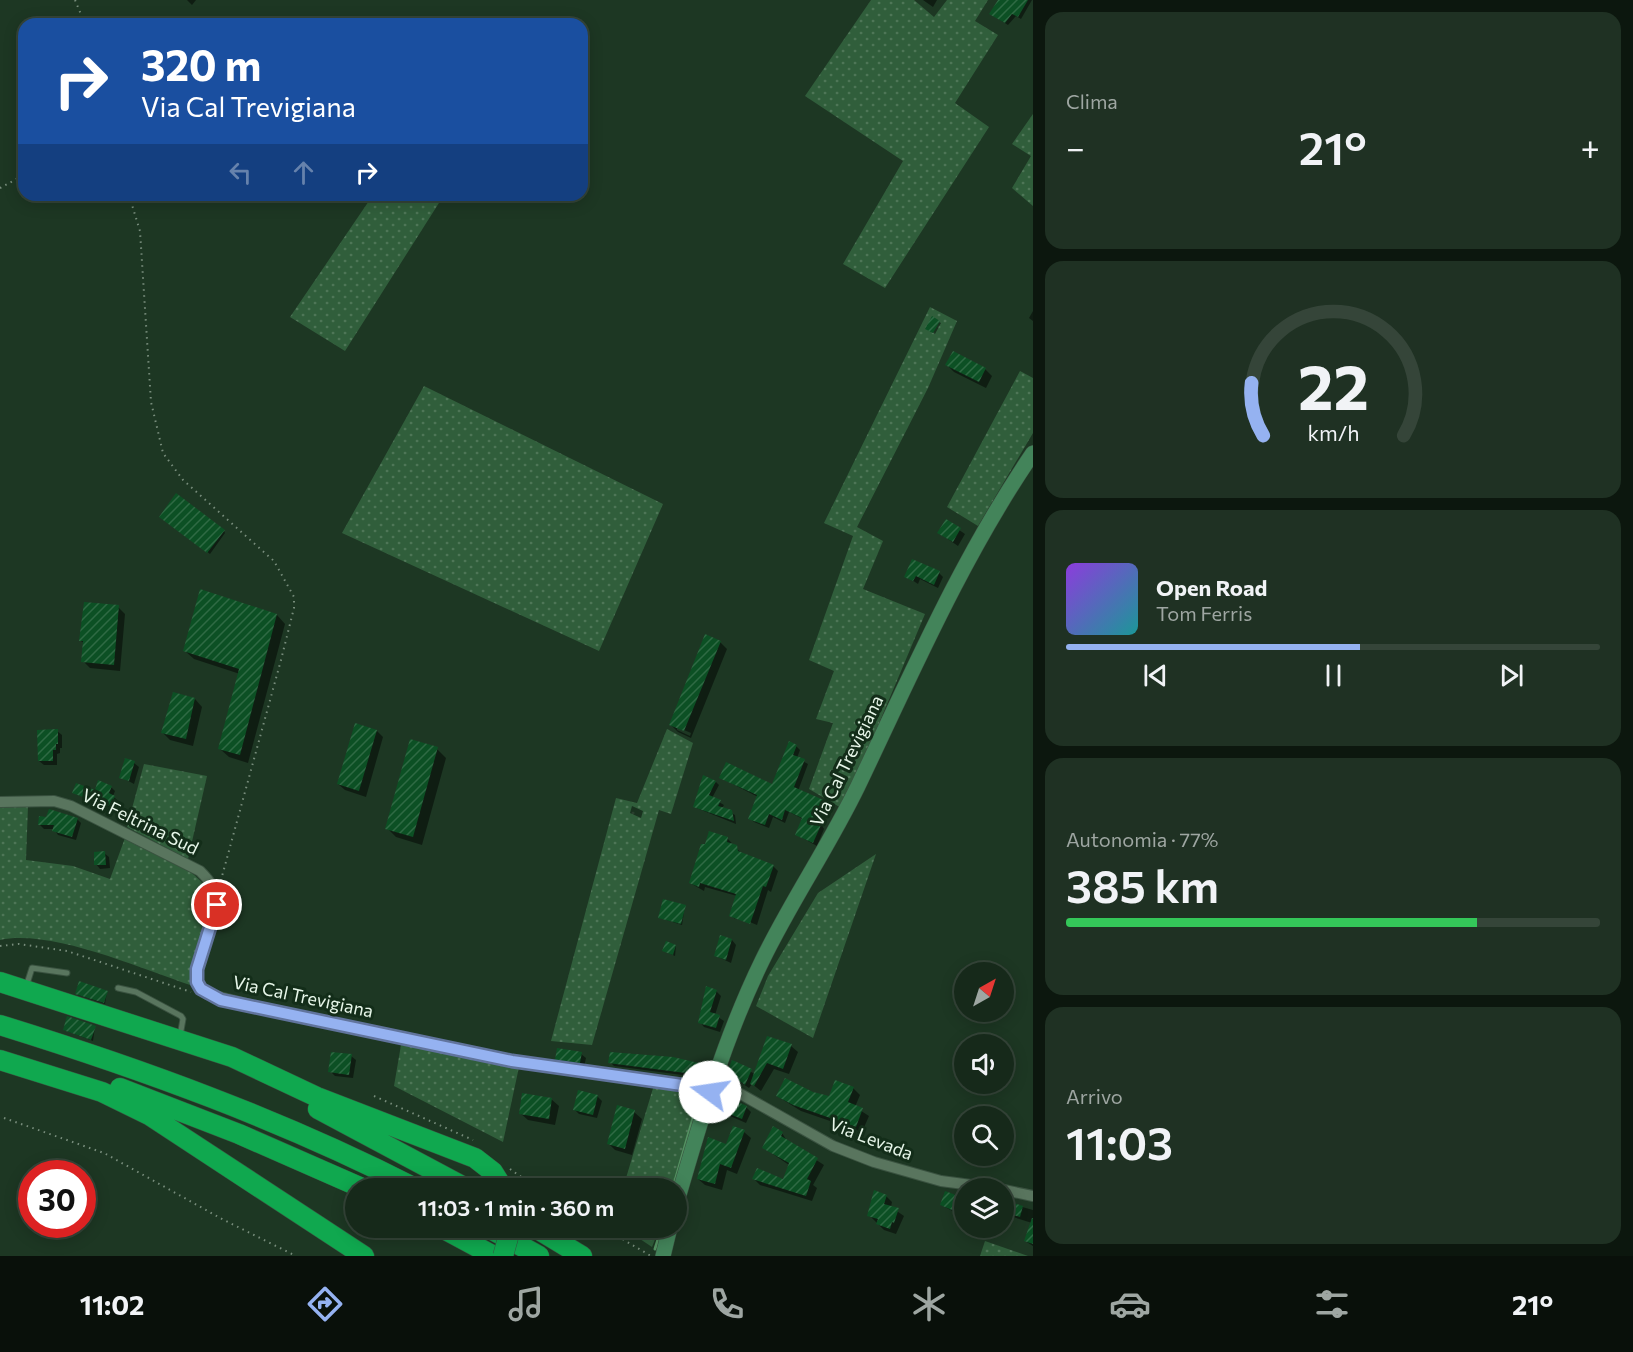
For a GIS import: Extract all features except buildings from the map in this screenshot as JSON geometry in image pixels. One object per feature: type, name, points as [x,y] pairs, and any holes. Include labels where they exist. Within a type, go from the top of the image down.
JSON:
[{"type":"highway","points":[[9,986],[254,1066],[323,1100],[475,1158],[493,1172],[497,1178]]},
{"type":"highway","points":[[0,1025],[101,1057],[211,1097],[394,1178]]},
{"type":"highway","points":[[0,1050],[169,1106],[345,1181]]},
{"type":"highway","points":[[0,1060],[102,1092],[132,1106],[174,1130],[364,1256]]},
{"type":"highway","points":[[254,1066],[296,1098],[447,1178]]},
{"type":"highway","points":[[460,1238],[494,1256]]},
{"type":"highway","points":[[507,1238],[539,1256]]},
{"type":"highway","points":[[503,1256],[509,1238]]},
{"type":"highway","points":[[552,1238],[582,1256]]},
{"type":"street","name":"Via Cal Trevigiana","points":[[684,1178],[712,1085],[734,1023],[763,959],[847,808],[941,612],[1016,478],[1033,453]]},
{"type":"street","name":"Via Feltrina Sud","points":[[0,802],[54,801],[71,806],[200,871],[211,882],[216,894]]},
{"type":"street","points":[[201,989],[197,982],[197,969],[217,905],[216,894]]},
{"type":"street","name":"Via Cal Trevigiana","points":[[201,989],[221,1000],[479,1054],[689,1086],[712,1085]]},
{"type":"street","name":"Via Levada","points":[[712,1085],[833,1146],[874,1162],[954,1183]]},
{"type":"street","points":[[1014,1192],[1033,1196]]},
{"type":"street","points":[[663,1256],[667,1238]]},
{"type":"lane","points":[[9,986],[32,968],[68,973]]},
{"type":"lane","points":[[118,988],[136,992],[181,1016],[183,1019],[179,1040]]},
{"type":"path","points":[[75,0],[82,18]]},
{"type":"path","points":[[0,188],[18,178]]},
{"type":"path","points":[[131,201],[140,231],[151,402],[164,453],[183,480],[274,561],[294,597],[294,608],[281,660],[216,894]]},
{"type":"path","points":[[0,946],[18,944],[67,951],[187,991],[201,989]]},
{"type":"path","points":[[4,1118],[104,1153],[222,1219],[296,1256]]},
{"type":"path","points":[[621,1238],[651,1256]]},
{"type":"green space","points":[[871,0],[914,0],[934,17],[947,0],[988,0],[975,21],[998,35],[955,103],[989,127],[885,288],[843,264],[903,161],[805,96]]},
{"type":"green space","points":[[1033,114],[1033,206],[1012,188],[1031,156],[1012,144]]},
{"type":"green space","points":[[369,201],[440,201],[345,351],[290,317]]},
{"type":"green space","points":[[930,307],[957,321],[928,388],[857,527],[883,541],[863,589],[925,614],[843,809],[809,789],[833,723],[816,719],[834,671],[809,660],[853,536],[824,523]]},
{"type":"green space","points":[[1020,371],[1033,378],[1033,433],[978,526],[947,507]]},
{"type":"green space","points":[[424,386],[663,504],[599,651],[342,533]]},
{"type":"green space","points":[[667,729],[693,743],[671,814],[659,810],[592,1045],[551,1041],[616,798],[637,803]]},
{"type":"green space","points":[[144,764],[207,776],[188,859],[127,827]]},
{"type":"green space","points":[[28,806],[26,860],[73,866],[110,879],[125,838],[177,863],[200,880],[208,891],[211,902],[190,985],[121,960],[69,945],[21,938],[0,940],[0,807]]},
{"type":"green space","points":[[876,854],[813,1038],[756,1006],[768,976],[818,893]]},
{"type":"green space","points":[[401,1045],[519,1067],[503,1142],[394,1086]]},
{"type":"green space","points":[[654,1085],[691,1091],[702,1097],[676,1178],[626,1178]]},
{"type":"green space","points":[[638,1238],[656,1238],[652,1247]]},
{"type":"green space","points":[[985,1241],[1028,1256],[980,1256]]},
{"type":"waterway","points":[[676,1178],[698,1101]]},
{"type":"waterway","points":[[655,1249],[658,1238]]},
{"type":"route","points":[[217,905],[196,976],[201,989],[221,1000],[512,1061],[689,1086],[710,1092]]}]
